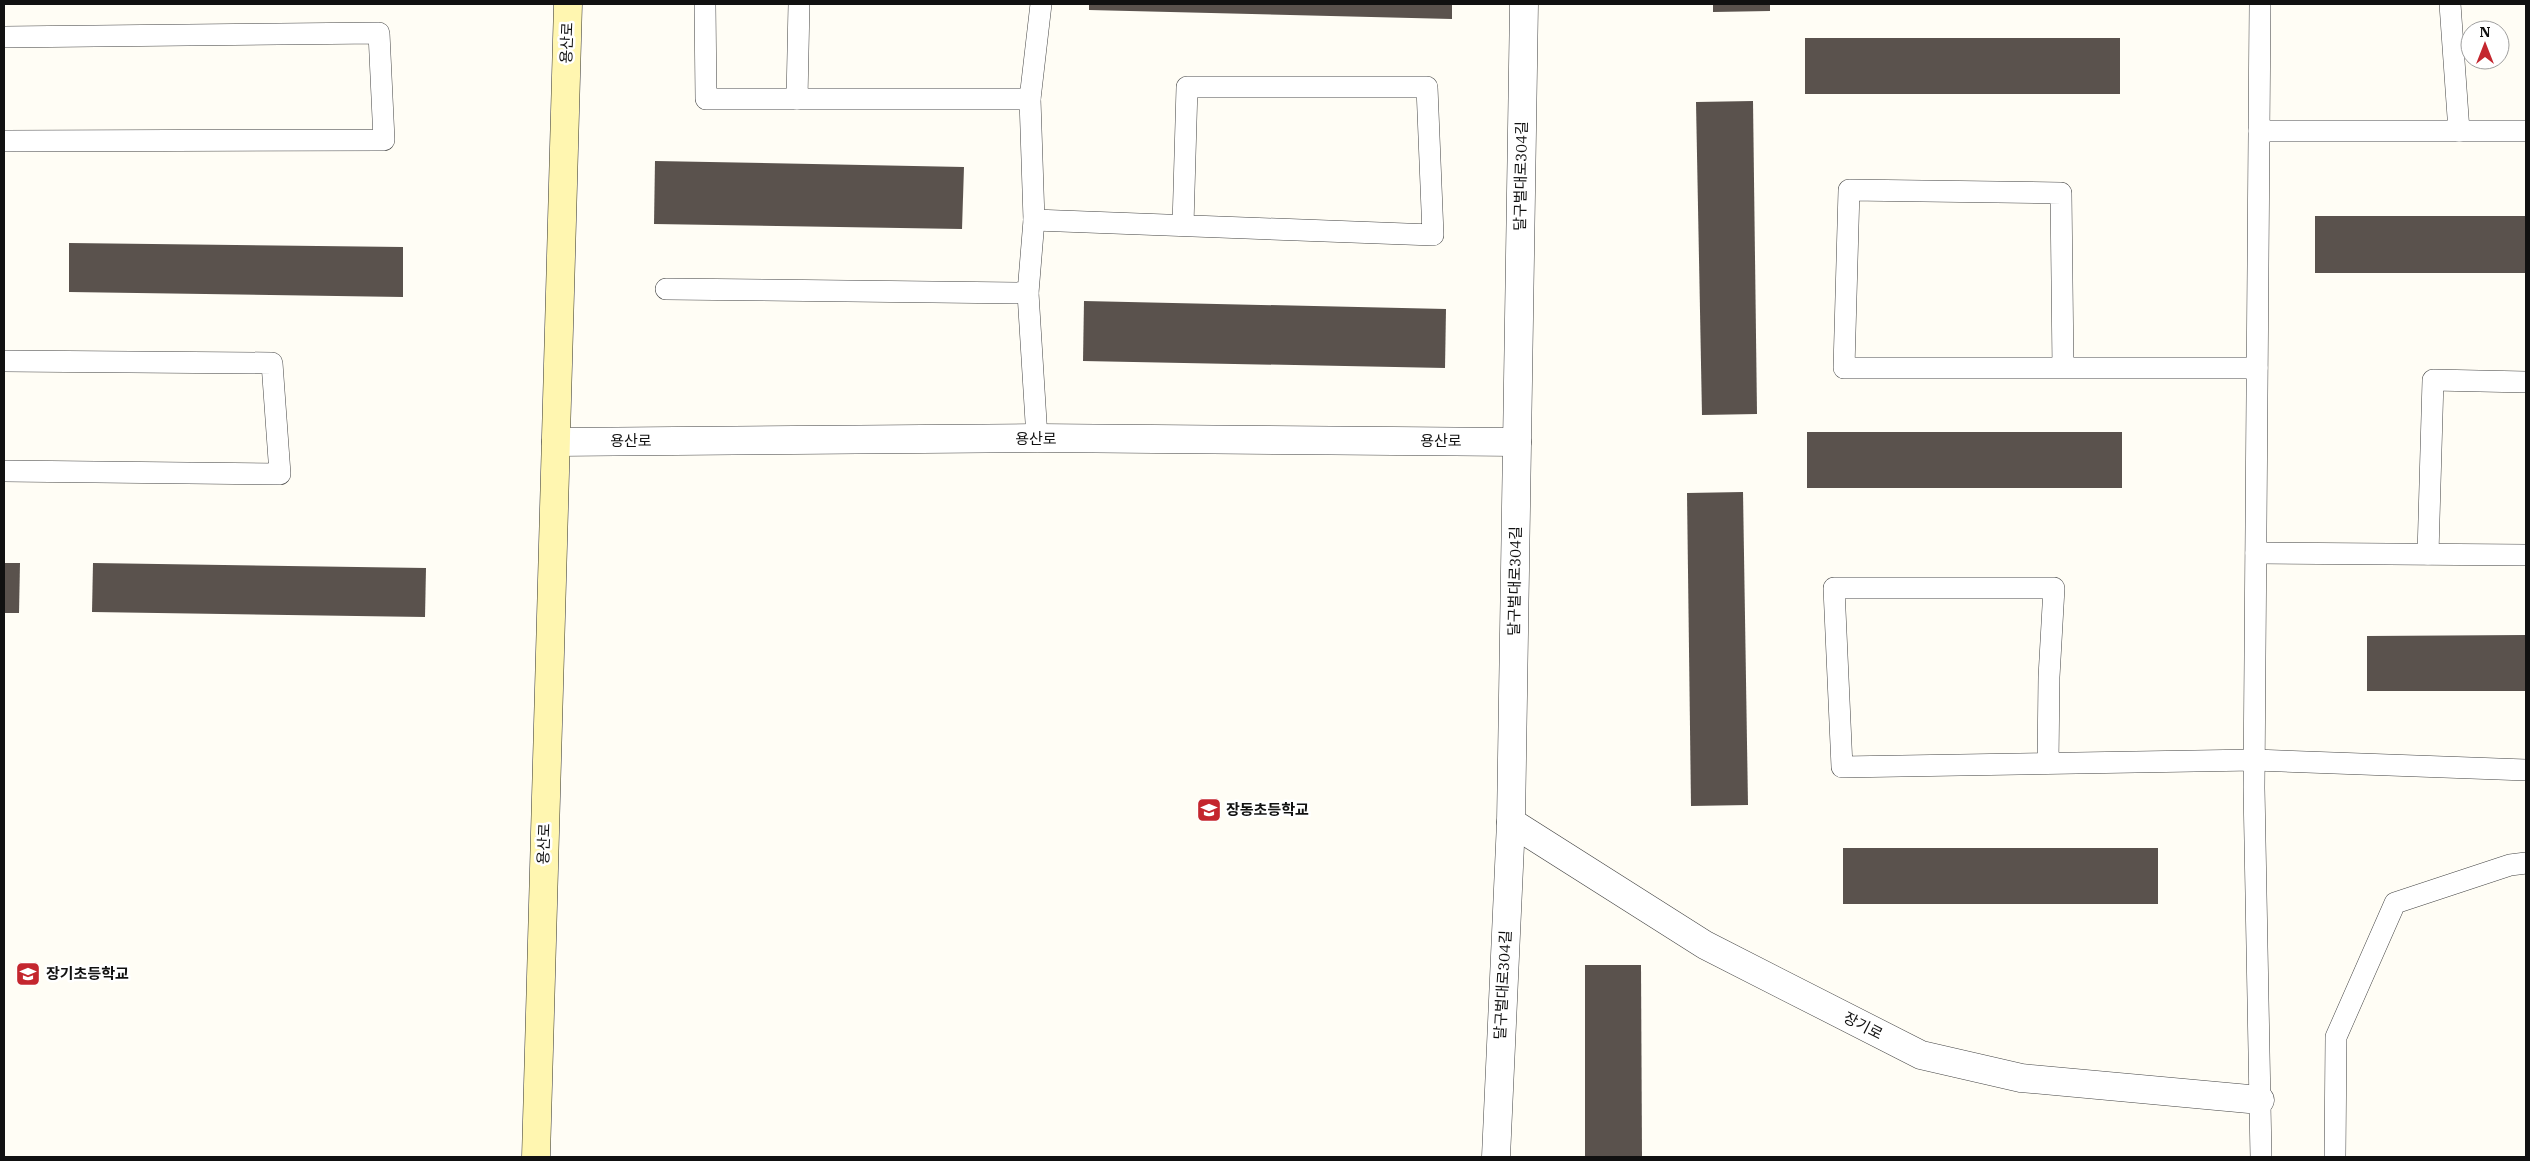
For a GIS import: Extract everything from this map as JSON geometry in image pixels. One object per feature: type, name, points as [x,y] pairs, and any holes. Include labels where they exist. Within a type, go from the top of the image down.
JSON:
[{"type":"main road","name":"용산로","points":[[536,1157],[568,4]]},
{"type":"street","name":"달구벌대로304길","points":[[1496,1157],[1511,822],[1524,4]]},
{"type":"street","name":"용산로","points":[[556,442],[1037,438],[1517,442]]},
{"type":"street","name":"장기로","points":[[1511,822],[1705,945],[1921,1055],[2021,1078],[2260,1100]]},
{"type":"lane","points":[[705,4],[706,99],[1030,99]]},
{"type":"lane","points":[[797,99],[799,4]]},
{"type":"lane","points":[[1037,438],[1028,293],[1034,220],[1030,99],[1040,4]]},
{"type":"lane","points":[[2260,4],[2254,760],[2261,1157]]},
{"type":"lane","points":[[2450,4],[2458,132]]},
{"type":"lane","points":[[4,37],[380,33],[384,140],[4,141]]},
{"type":"lane","points":[[1034,220],[1433,236],[1427,87],[1187,87],[1183,225]]},
{"type":"lane","points":[[2259,132],[2526,132]]},
{"type":"lane","points":[[2063,368],[2061,193],[1849,190],[1844,368],[2063,368],[2257,368]]},
{"type":"lane","points":[[666,289],[1028,293]]},
{"type":"lane","points":[[4,361],[272,364],[280,474],[4,471]]},
{"type":"lane","points":[[2428,554],[2433,380],[2526,382]]},
{"type":"lane","points":[[2256,553],[2526,555]]},
{"type":"lane","points":[[2048,763],[2049,677],[2054,588],[1834,588],[1842,767],[2254,760],[2526,770]]},
{"type":"lane","points":[[2335,1157],[2336,1037],[2395,903],[2510,865],[2526,863]]},
{"type":"building","points":[[1089,4],[1452,4],[1452,19],[1089,10]]},
{"type":"building","points":[[1713,4],[1770,4],[1770,11],[1713,12]]},
{"type":"building","points":[[1805,38],[2120,38],[2120,94],[1805,94]]},
{"type":"building","points":[[1753,101],[1757,414],[1702,415],[1696,102]]},
{"type":"building","points":[[655,161],[964,167],[962,229],[654,224]]},
{"type":"building","points":[[2315,216],[2526,216],[2526,273],[2315,273]]},
{"type":"building","points":[[69,243],[403,247],[403,297],[69,292]]},
{"type":"building","points":[[1084,301],[1446,309],[1445,368],[1083,361]]},
{"type":"building","points":[[1807,432],[2122,432],[2122,488],[1807,488]]},
{"type":"building","points":[[1743,492],[1748,805],[1691,806],[1687,493]]},
{"type":"building","points":[[4,563],[20,563],[19,613],[4,613]]},
{"type":"building","points":[[93,563],[426,568],[425,617],[92,612]]},
{"type":"building","points":[[2526,635],[2526,691],[2367,691],[2367,636]]},
{"type":"building","points":[[1843,848],[2158,848],[2158,904],[1843,904]]},
{"type":"building","points":[[1585,965],[1641,965],[1642,1157],[1585,1157]]},
{"type":"place","name":"장동초등학교","points":[[1209,810]]},
{"type":"place","name":"장기초등학교","points":[[28,974]]}]
